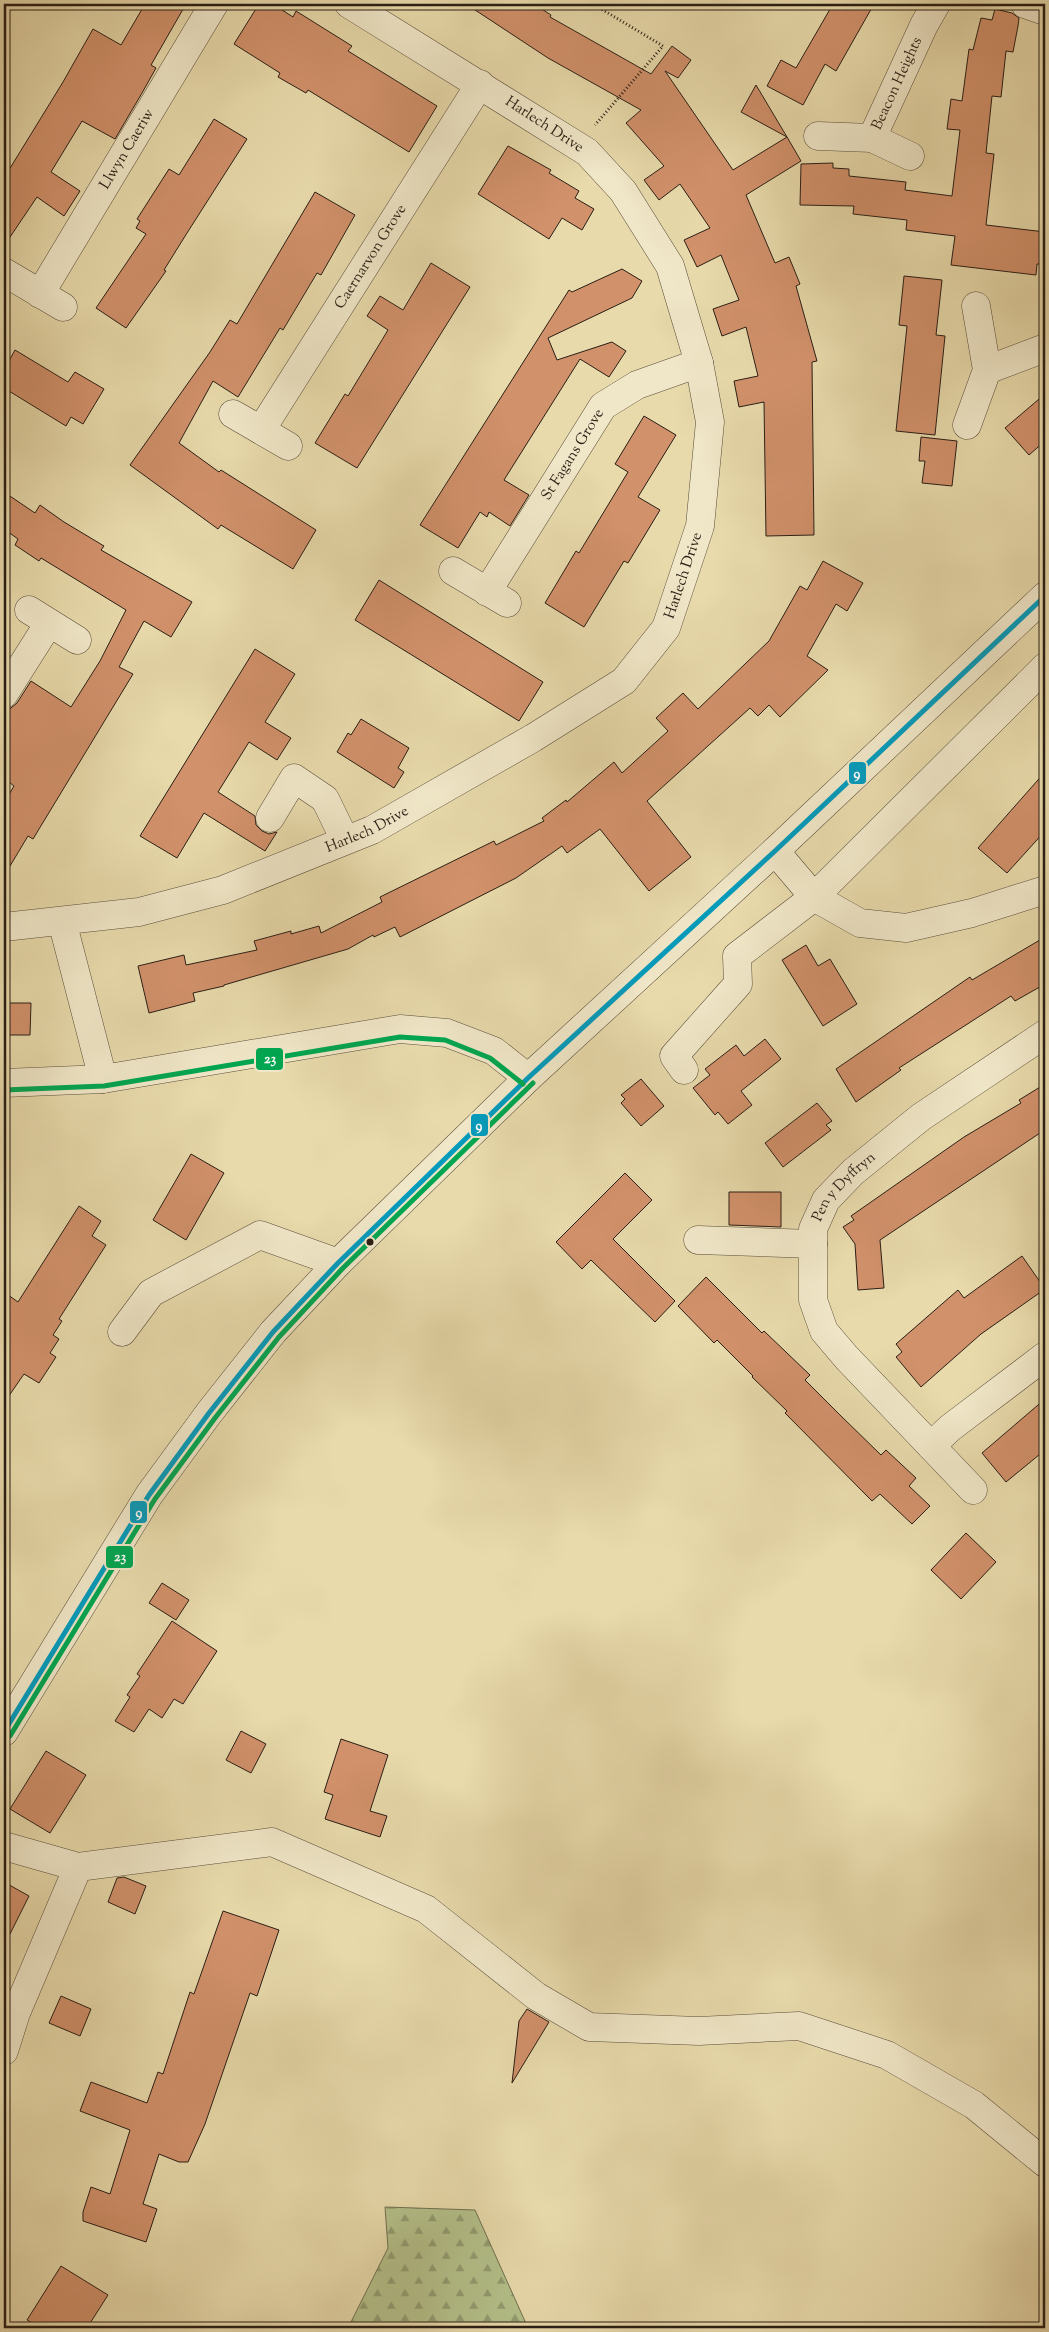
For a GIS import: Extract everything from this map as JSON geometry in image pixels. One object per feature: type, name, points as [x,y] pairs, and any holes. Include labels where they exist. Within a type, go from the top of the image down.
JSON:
[{"type":"street","name":"Llwyn Caeriw","points":[[40,294],[214,4]]},
{"type":"street","name":"Harlech Drive","points":[[4,927],[139,912],[223,890],[372,830],[533,738],[624,681],[666,628],[700,526],[710,422],[699,363],[670,266],[623,191],[588,152],[349,4]]},
{"type":"street","name":"Beacon Heights","points":[[872,138],[924,25],[936,4]]},
{"type":"street","points":[[1025,4],[1045,11]]},
{"type":"street","name":"Caernarvon Grove","points":[[261,430],[480,84]]},
{"type":"street","name":"Beacon Heights","points":[[818,136],[872,138],[910,156]]},
{"type":"street","points":[[4,272],[63,308]]},
{"type":"street","points":[[967,425],[987,370],[976,306]]},
{"type":"street","points":[[987,370],[1045,348]]},
{"type":"street","name":"St Fagans Grove","points":[[453,571],[497,597],[603,406],[637,385],[699,363]]},
{"type":"street","points":[[233,414],[288,446]]},
{"type":"street","points":[[4,1732],[149,1495],[209,1412],[273,1332],[338,1263],[528,1078],[775,852],[1045,596]]},
{"type":"street","points":[[4,694],[39,617],[76,640]]},
{"type":"street","points":[[684,1070],[674,1056],[738,984],[737,956],[814,896],[1045,667]]},
{"type":"street","points":[[270,818],[294,778],[324,799],[345,840]]},
{"type":"street","points":[[775,852],[814,896],[860,923],[906,928],[972,912],[1045,890]]},
{"type":"street","points":[[62,921],[103,1078]]},
{"type":"street","points":[[4,1083],[103,1078],[400,1029],[447,1033],[494,1051],[528,1078]]},
{"type":"street","name":"Pen y Dyffryn","points":[[973,1490],[846,1357],[824,1331],[813,1300],[813,1229],[826,1200],[853,1172],[920,1117],[1045,1034]]},
{"type":"street","points":[[122,1332],[151,1292],[260,1235],[338,1263]]},
{"type":"street","points":[[698,1240],[812,1244]]},
{"type":"street","points":[[931,1446],[950,1428],[1045,1356]]},
{"type":"street","points":[[4,1846],[78,1867],[272,1842],[426,1909],[536,1996],[590,2027],[699,2030],[799,2026],[887,2055],[974,2105],[1045,2163]]},
{"type":"street","points":[[4,2051],[16,2013],[78,1867]]},
{"type":"path","points":[[578,146],[663,46],[592,4]]},
{"type":"green space","points":[[385,2207],[475,2210],[528,2328],[348,2328],[388,2248]]},
{"type":"building","points":[[145,4],[186,4],[151,65],[156,68],[142,93],[115,139],[82,121],[51,172],[80,191],[64,216],[37,197],[4,246],[4,178],[93,29],[121,45]]},
{"type":"building","points":[[259,4],[273,4],[293,17],[296,11],[352,46],[348,51],[437,106],[409,152],[308,90],[306,93],[278,77],[280,73],[234,44]]},
{"type":"building","points":[[466,4],[534,4],[551,15],[550,17],[651,74],[672,46],[691,60],[678,78],[665,71],[733,170],[787,137],[801,161],[746,195],[775,263],[789,257],[800,284],[796,286],[817,361],[812,362],[814,535],[766,536],[764,402],[739,407],[734,381],[758,376],[746,327],[722,336],[713,309],[739,300],[721,255],[697,267],[684,240],[710,228],[680,184],[659,200],[644,180],[664,166],[626,123],[641,110],[548,58]]},
{"type":"building","points":[[833,4],[874,4],[836,71],[825,64],[803,105],[767,86],[781,60],[796,68]]},
{"type":"building","points":[[995,9],[1012,13],[1019,18],[1013,52],[1006,51],[1001,97],[992,96],[986,153],[994,154],[986,225],[1045,232],[1045,264],[1037,264],[1036,275],[951,265],[955,236],[906,230],[907,220],[853,214],[854,206],[800,205],[801,164],[833,163],[833,168],[849,169],[849,176],[906,182],[905,190],[952,196],[960,130],[947,129],[951,99],[962,101],[969,49],[973,50],[981,18],[992,20]]},
{"type":"building","points":[[756,85],[787,137],[741,112]]},
{"type":"building","points":[[214,119],[247,139],[164,270],[166,271],[126,328],[96,308],[146,234],[136,228],[140,221],[137,219],[169,169],[179,175]]},
{"type":"building","points":[[508,146],[551,170],[549,173],[579,191],[575,198],[594,209],[582,230],[562,218],[549,239],[478,194]]},
{"type":"building","points":[[315,192],[355,215],[321,275],[317,273],[283,330],[280,328],[238,397],[213,381],[179,443],[219,472],[221,470],[316,530],[293,569],[221,525],[218,529],[130,465],[210,352],[230,320],[237,324]]},
{"type":"building","points":[[431,263],[470,287],[357,468],[315,443],[345,394],[348,396],[388,330],[367,316],[380,296],[403,310]]},
{"type":"building","points":[[622,269],[642,281],[632,298],[548,338],[557,360],[612,342],[626,351],[609,377],[580,359],[504,480],[529,495],[510,526],[489,512],[487,517],[480,512],[458,548],[420,525],[569,290],[572,292]]},
{"type":"building","points":[[904,276],[942,280],[936,335],[945,336],[935,435],[896,431],[907,326],[899,325]]},
{"type":"building","points":[[15,350],[68,382],[75,372],[104,389],[83,424],[71,417],[66,426],[4,388],[4,370]]},
{"type":"building","points":[[1045,394],[1045,441],[1029,455],[1005,428]]},
{"type":"building","points":[[644,416],[676,435],[638,497],[660,510],[628,563],[624,561],[584,627],[545,603],[576,551],[579,553],[628,472],[615,464]]},
{"type":"building","points":[[921,437],[957,441],[952,486],[922,483],[925,461],[919,461]]},
{"type":"building","points":[[4,492],[35,513],[40,505],[104,546],[101,550],[192,602],[171,637],[144,621],[119,667],[133,674],[33,839],[28,836],[4,876],[4,803],[14,786],[4,778],[4,710],[11,708],[17,703],[31,681],[71,707],[100,661],[126,610],[41,558],[39,561],[15,545],[18,539],[4,529]]},
{"type":"building","points":[[823,561],[863,583],[847,611],[836,604],[807,656],[828,670],[780,717],[769,705],[758,716],[750,708],[647,801],[691,857],[649,891],[600,829],[567,853],[562,846],[516,878],[400,937],[395,927],[374,937],[373,935],[348,949],[224,986],[193,993],[195,1001],[149,1013],[138,966],[184,955],[186,965],[257,950],[254,941],[291,931],[291,934],[319,926],[321,933],[382,902],[380,897],[494,841],[496,845],[544,821],[542,818],[566,800],[567,802],[614,762],[622,773],[668,731],[656,718],[683,693],[698,709],[769,641],[800,586],[807,590]]},
{"type":"building","points":[[379,580],[543,682],[519,721],[355,620]]},
{"type":"building","points":[[255,649],[295,674],[265,722],[291,738],[277,760],[249,742],[218,792],[255,816],[256,825],[262,831],[269,834],[277,832],[265,851],[204,813],[177,858],[140,836]]},
{"type":"building","points":[[361,719],[409,748],[398,768],[404,772],[394,788],[337,752],[348,733],[351,735]]},
{"type":"building","points":[[1045,772],[1045,831],[1007,873],[978,848]]},
{"type":"building","points":[[1045,937],[1045,984],[1015,1001],[1011,996],[899,1068],[901,1070],[856,1102],[836,1069],[970,977],[972,980]]},
{"type":"building","points":[[806,945],[818,966],[830,959],[857,1004],[823,1026],[782,960]]},
{"type":"building","points":[[4,1003],[31,1003],[30,1035],[4,1035]]},
{"type":"building","points":[[765,1039],[781,1059],[741,1091],[752,1105],[728,1124],[718,1112],[715,1115],[693,1088],[710,1075],[705,1069],[736,1045],[744,1056]]},
{"type":"building","points":[[641,1079],[664,1106],[641,1126],[621,1103],[625,1099],[621,1095]]},
{"type":"building","points":[[1045,1084],[1045,1142],[1040,1133],[880,1240],[884,1288],[858,1290],[855,1244],[843,1227],[854,1220],[851,1216],[964,1137],[1021,1103],[1019,1100]]},
{"type":"building","points":[[817,1103],[832,1121],[826,1125],[831,1130],[783,1167],[765,1143]]},
{"type":"building","points":[[191,1154],[224,1173],[186,1240],[153,1220]]},
{"type":"building","points":[[625,1173],[652,1200],[613,1239],[675,1301],[655,1322],[591,1260],[582,1269],[556,1242]]},
{"type":"building","points":[[729,1192],[781,1192],[781,1227],[729,1225]]},
{"type":"building","points":[[79,1206],[101,1221],[92,1236],[106,1245],[59,1319],[62,1321],[53,1335],[59,1339],[50,1353],[56,1357],[39,1383],[24,1374],[4,1403],[4,1292],[18,1302]]},
{"type":"building","points":[[1022,1256],[1045,1289],[981,1334],[921,1387],[896,1357],[902,1352],[896,1344],[958,1290],[964,1298]]},
{"type":"building","points":[[706,1277],[762,1333],[764,1331],[810,1375],[805,1380],[881,1455],[886,1450],[916,1478],[909,1486],[930,1506],[912,1524],[880,1494],[872,1501],[785,1413],[787,1411],[753,1376],[717,1340],[714,1343],[678,1306]]},
{"type":"building","points":[[1045,1399],[1045,1450],[1006,1482],[982,1453]]},
{"type":"building","points":[[966,1533],[996,1562],[961,1599],[931,1570]]},
{"type":"building","points":[[162,1583],[189,1600],[176,1620],[149,1603]]},
{"type":"building","points":[[172,1621],[217,1651],[183,1704],[174,1699],[162,1718],[149,1709],[134,1732],[115,1721],[130,1697],[127,1695],[140,1676],[137,1674]]},
{"type":"building","points":[[241,1731],[266,1744],[251,1773],[226,1760]]},
{"type":"building","points":[[341,1739],[388,1755],[370,1811],[387,1816],[380,1837],[325,1819],[333,1795],[324,1792]]},
{"type":"building","points":[[46,1751],[86,1775],[50,1833],[10,1809]]},
{"type":"building","points":[[124,1877],[146,1886],[135,1914],[108,1902],[117,1878]]},
{"type":"building","points":[[4,1882],[29,1896],[4,1946]]},
{"type":"building","points":[[223,1911],[279,1930],[257,1996],[250,1993],[205,2124],[188,2162],[179,2162],[159,2154],[143,2204],[157,2209],[146,2242],[83,2221],[83,2212],[91,2187],[110,2194],[130,2130],[80,2111],[91,2082],[147,2103],[158,2072],[163,2074],[190,1992],[194,1994]]},
{"type":"building","points":[[61,1996],[91,2009],[80,2036],[49,2023]]},
{"type":"building","points":[[527,2009],[549,2022],[512,2083],[519,2021]]},
{"type":"building","points":[[61,2266],[108,2295],[87,2328],[40,2328],[27,2320]]},
{"type":"transit line","name":"9","points":[[4,1732],[149,1495],[209,1413],[273,1332],[338,1263],[528,1078],[775,851],[1045,596]]},
{"type":"transit line","name":"23","points":[[4,1090],[104,1086],[400,1037],[445,1040],[490,1058],[523,1084]]},
{"type":"transit line","name":"23","points":[[10,1736],[155,1499],[215,1418],[279,1337],[343,1268],[533,1083]]}]
